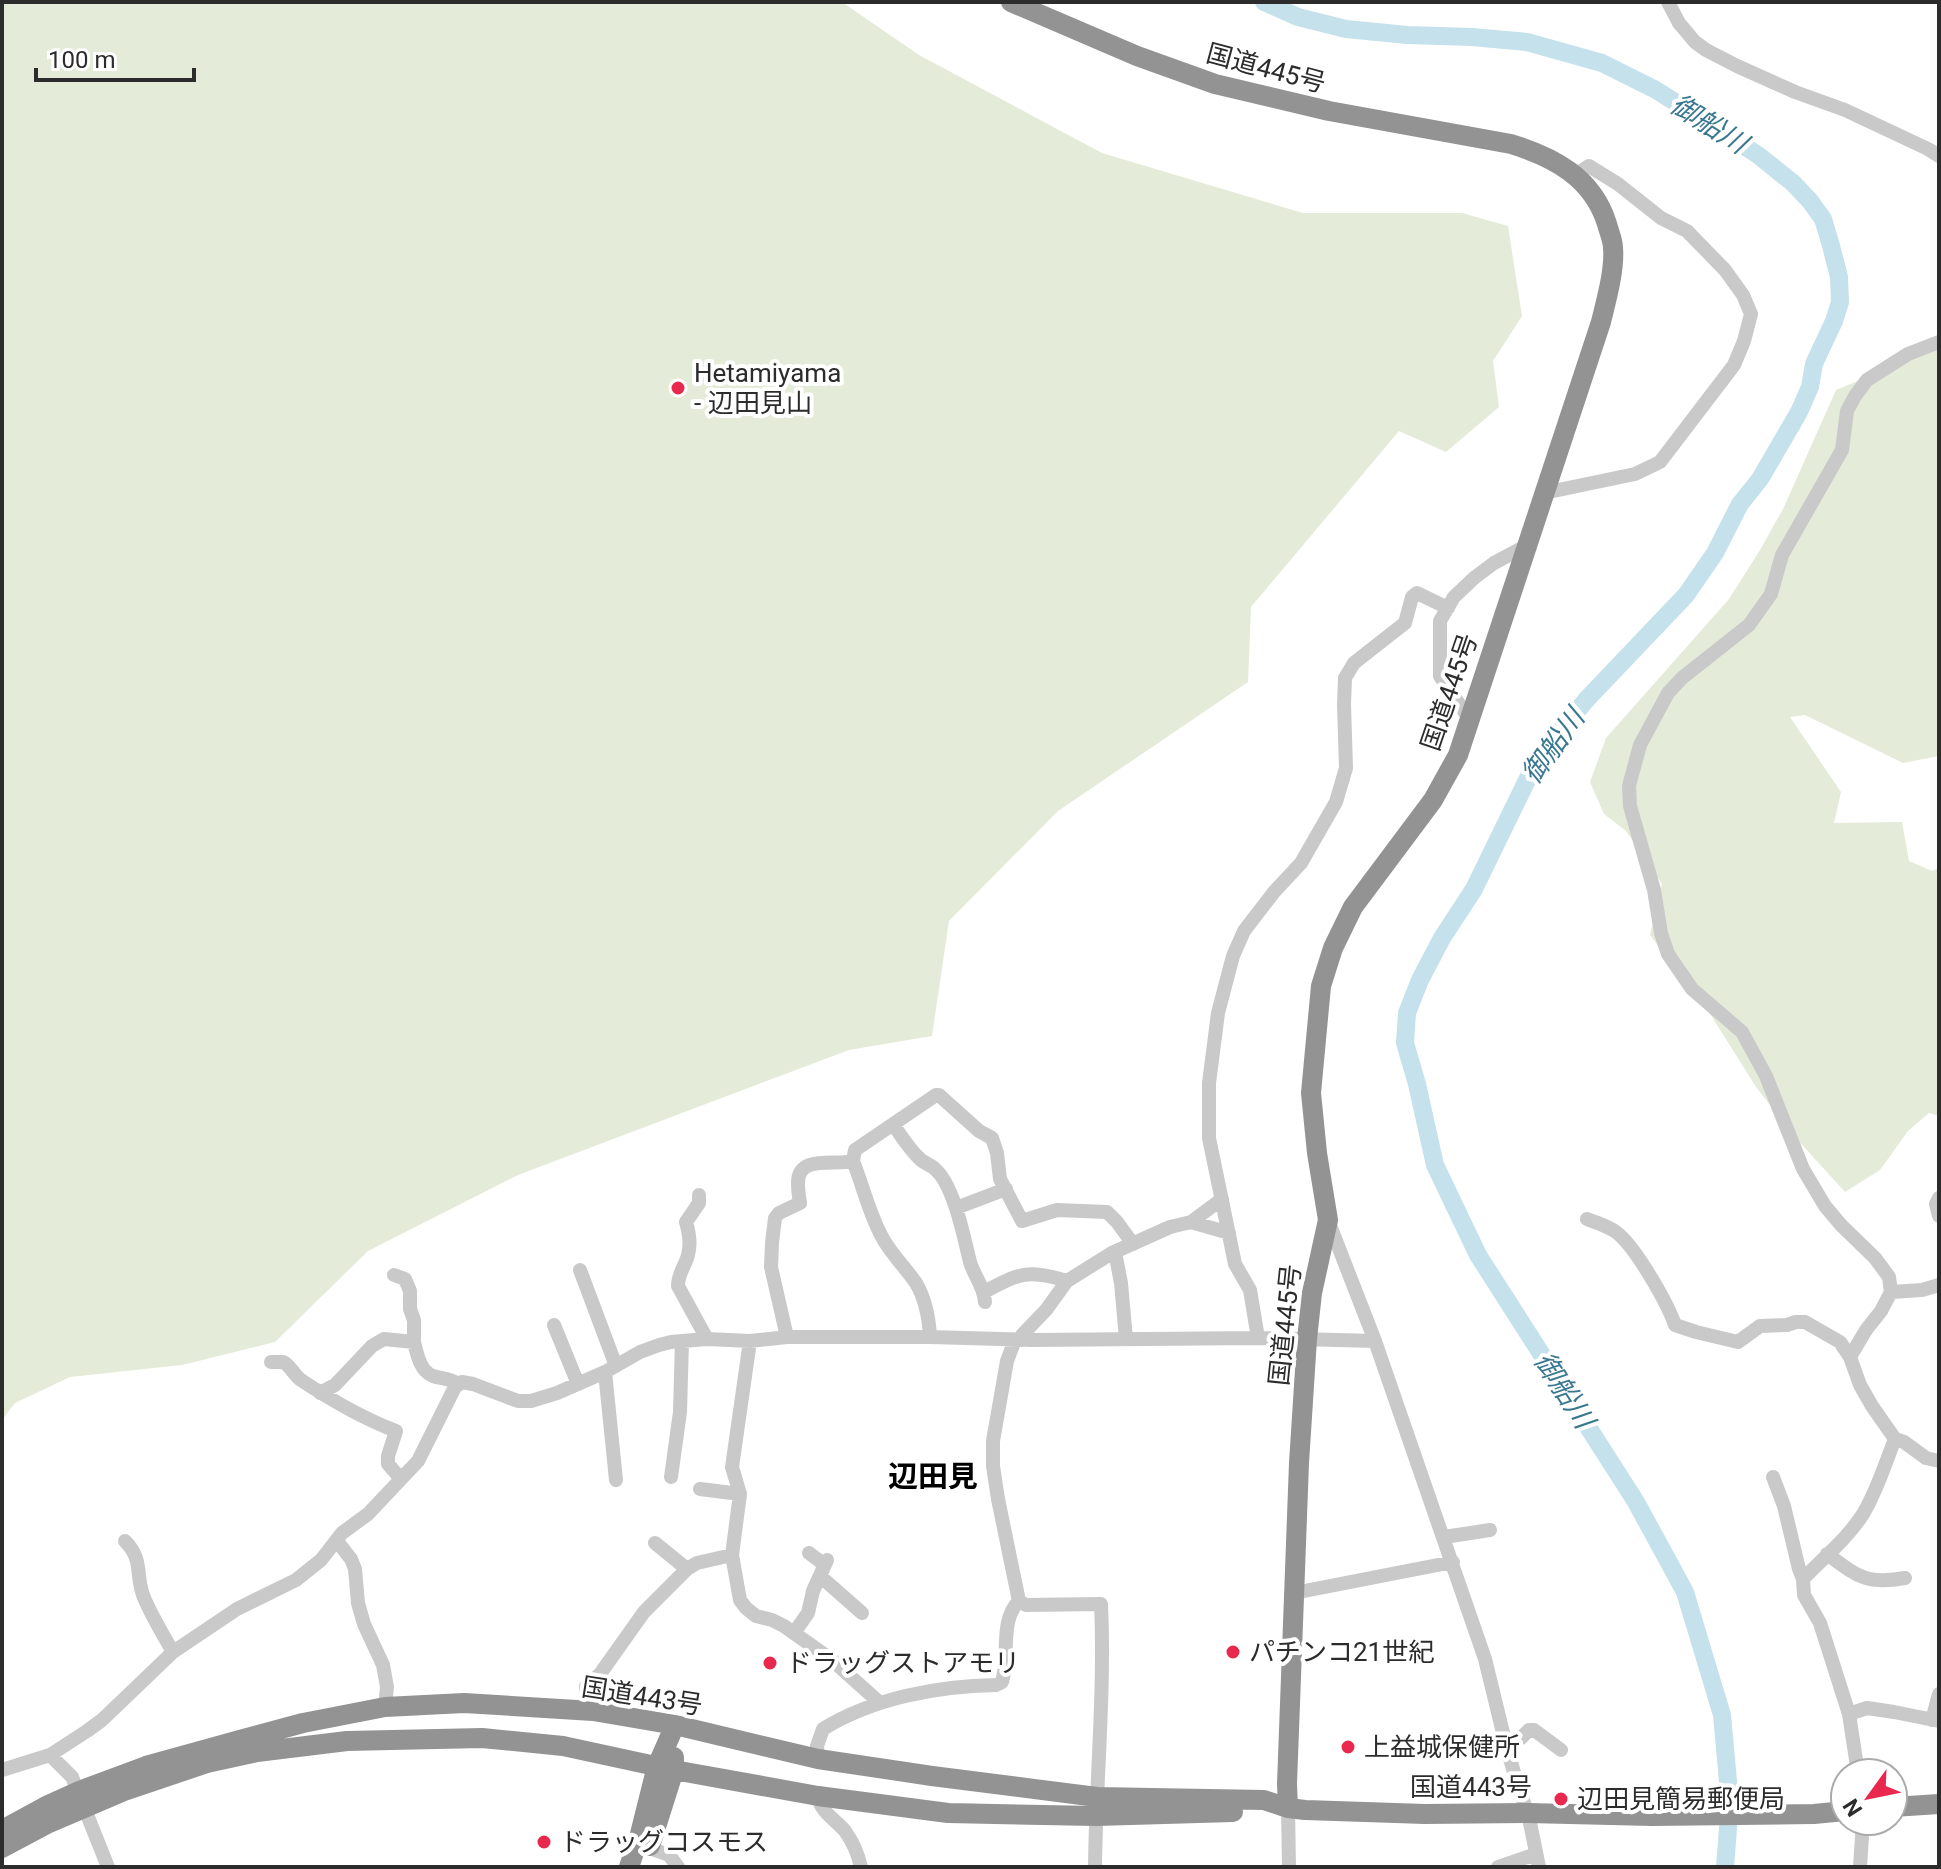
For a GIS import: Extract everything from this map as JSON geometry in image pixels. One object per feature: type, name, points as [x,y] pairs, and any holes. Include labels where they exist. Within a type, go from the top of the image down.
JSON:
[{"type":"highway","name":"国道445号","points":[[1011,2],[1137,56],[1215,84],[1329,111],[1511,144],[1544,157],[1575,175],[1601,207],[1614,249],[1601,322],[1458,755],[1433,800],[1353,907],[1333,948],[1321,986],[1311,1093],[1328,1220],[1320,1247],[1307,1339],[1294,1593],[1288,1808]]},
{"type":"highway","name":"国道443号","points":[[2,1848],[49,1823],[82,1799],[146,1766],[303,1723],[385,1707],[464,1703],[586,1711],[675,1725],[818,1759],[932,1776],[1097,1807]]},
{"type":"highway","points":[[385,1707],[388,1740]]},
{"type":"highway","points":[[529,1743],[532,1707]]},
{"type":"highway","points":[[646,1858],[675,1725]]},
{"type":"highway","name":"国道443号","points":[[2,1830],[48,1805],[124,1791],[220,1760],[257,1752],[347,1741],[482,1738],[563,1746],[818,1796],[948,1813],[1097,1807],[1652,1816],[1829,1813]]},
{"type":"highway","points":[[818,1759],[818,1796]]},
{"type":"highway","points":[[629,1867],[665,1768]]},
{"type":"highway","points":[[1909,1806],[1939,1804]]},
{"type":"street","points":[[1668,2],[1679,23],[1706,50],[1795,92],[1845,110],[1939,156]]},
{"type":"street","points":[[1544,493],[1635,474],[1660,462],[1734,365],[1751,314],[1743,295],[1725,270],[1687,231],[1661,218],[1589,166],[1575,175]]},
{"type":"street","points":[[1850,1357],[1891,1292],[1889,1277],[1825,1206],[1803,1169],[1766,1076],[1742,1032],[1692,989],[1668,954],[1630,806],[1629,786],[1640,745],[1668,693],[1682,678],[1749,625],[1771,594],[1782,555],[1842,450],[1847,411],[1855,396],[1867,380],[1908,354],[1939,342]]},
{"type":"street","points":[[1470,720],[1440,676],[1440,621],[1454,597],[1474,578],[1526,546]]},
{"type":"street","points":[[1258,1338],[1250,1290],[1235,1264],[1209,1138],[1209,1083],[1218,1013],[1233,956],[1244,931],[1301,863],[1336,802],[1346,768],[1345,678],[1354,663],[1405,623],[1412,597],[1417,593],[1448,608]]},
{"type":"street","points":[[930,1337],[923,1296],[882,1237],[853,1161],[855,1150],[936,1095],[992,1138],[1000,1179],[1022,1221],[1057,1210],[1107,1212],[1133,1244]]},
{"type":"street","points":[[893,1124],[906,1144],[944,1181],[956,1208],[970,1264],[985,1297],[1007,1280],[1028,1273],[1044,1273],[1067,1281]]},
{"type":"street","points":[[787,1337],[771,1267],[775,1218],[800,1203],[797,1179],[805,1166],[853,1161]]},
{"type":"street","points":[[956,1208],[1006,1189]]},
{"type":"street","points":[[699,1195],[699,1203],[686,1222],[690,1239],[688,1255],[678,1276],[678,1286],[707,1339]]},
{"type":"street","points":[[1939,1198],[1936,1204],[1939,1216]]},
{"type":"street","points":[[818,1759],[817,1746],[823,1729],[880,1703],[912,1695],[999,1684],[1004,1676],[1009,1615],[1019,1601],[998,1499],[993,1454],[1007,1361],[1013,1345],[1046,1310],[1067,1281],[1115,1252],[1170,1227],[1191,1222],[1222,1199]]},
{"type":"street","points":[[1587,1219],[1613,1230],[1626,1240],[1675,1325],[1738,1342],[1760,1326],[1805,1322],[1840,1342],[1850,1357],[1860,1385],[1895,1439],[1926,1458],[1939,1461]]},
{"type":"street","points":[[1328,1220],[1375,1341],[1453,1562],[1485,1659],[1505,1741],[1528,1813],[1538,1860],[1498,1867]]},
{"type":"street","points":[[1191,1222],[1229,1233]]},
{"type":"street","points":[[1115,1252],[1126,1339]]},
{"type":"street","points":[[580,1270],[610,1369],[616,1480]]},
{"type":"street","points":[[394,1275],[405,1279],[408,1285],[414,1342],[421,1364],[431,1375],[458,1384]]},
{"type":"street","points":[[1891,1292],[1922,1290],[1939,1285]]},
{"type":"street","points":[[554,1325],[578,1384]]},
{"type":"street","points":[[2,1770],[50,1755],[87,1731],[173,1652],[237,1609],[296,1580],[321,1560],[342,1533],[368,1514],[418,1461],[458,1384],[462,1382],[518,1401],[545,1398],[650,1349],[671,1342],[707,1339],[930,1337],[1375,1341]]},
{"type":"street","points":[[320,1393],[335,1385],[372,1346],[384,1339],[414,1342]]},
{"type":"street","points":[[671,1477],[680,1412],[682,1341]]},
{"type":"street","points":[[750,1341],[732,1467],[740,1494],[732,1555],[740,1600],[756,1616],[772,1620],[832,1660],[880,1703]]},
{"type":"street","points":[[271,1362],[287,1364],[293,1374],[320,1393],[376,1424],[396,1431],[388,1464],[401,1479]]},
{"type":"street","points":[[1803,1579],[1849,1533],[1862,1515],[1876,1489],[1895,1439]]},
{"type":"street","points":[[1773,1477],[1784,1506],[1803,1579],[1804,1595],[1820,1623],[1849,1714],[1856,1757]]},
{"type":"street","points":[[700,1489],[740,1494]]},
{"type":"street","points":[[1444,1537],[1490,1530]]},
{"type":"street","points":[[125,1541],[139,1564],[139,1583],[145,1600],[173,1652]]},
{"type":"street","points":[[337,1541],[355,1569],[361,1614],[383,1665],[387,1687],[385,1707]]},
{"type":"street","points":[[655,1543],[687,1569]]},
{"type":"street","points":[[809,1553],[862,1613]]},
{"type":"street","points":[[1827,1554],[1872,1581],[1905,1578]]},
{"type":"street","points":[[586,1711],[586,1686],[600,1674],[644,1612],[687,1569],[697,1563],[732,1555]]},
{"type":"street","points":[[1294,1593],[1453,1562]]},
{"type":"street","points":[[794,1633],[808,1613],[813,1591],[824,1567]]},
{"type":"street","points":[[1019,1601],[1026,1605],[1101,1604],[1102,1693],[1095,1867]]},
{"type":"street","points":[[1849,1714],[1867,1708],[1936,1720],[1939,1694]]},
{"type":"street","points":[[1505,1741],[1521,1738],[1529,1730],[1534,1730],[1561,1750]]},
{"type":"street","points":[[50,1755],[72,1777],[108,1867]]},
{"type":"street","points":[[818,1796],[819,1803],[854,1846],[861,1867]]},
{"type":"street","points":[[1288,1808],[1289,1867]]},
{"type":"street","points":[[1860,1867],[1862,1837]]},
{"type":"street","points":[[646,1858],[669,1855],[678,1867]]},
{"type":"green space","points":[[2,2],[842,2],[919,55],[1102,153],[1303,213],[1462,213],[1508,226],[1522,316],[1493,361],[1499,407],[1446,452],[1399,431],[1251,607],[1248,682],[1058,811],[949,921],[932,1036],[849,1050],[518,1175],[368,1251],[275,1342],[182,1365],[70,1377],[15,1403],[2,1420]]},
{"type":"green space","points":[[1939,347],[1939,756],[1903,763],[1805,715],[1790,717],[1841,792],[1834,823],[1902,822],[1909,861],[1932,871],[1939,868],[1939,1116],[1929,1113],[1908,1131],[1880,1170],[1845,1192],[1794,1136],[1756,1087],[1712,1017],[1650,935],[1662,884],[1626,831],[1604,814],[1590,782],[1606,738],[1729,599],[1760,550],[1783,509],[1836,390]]},
{"type":"waterway","name":"御船川","points":[[1264,2],[1298,17],[1346,29],[1527,42],[1602,63],[1656,90],[1758,155],[1793,183],[1823,219],[1839,277],[1840,302],[1814,364],[1810,387],[1760,479],[1740,504],[1715,553],[1686,595],[1587,699],[1546,748],[1531,772],[1474,889],[1442,938],[1407,1013],[1405,1043],[1435,1165],[1478,1255],[1636,1502],[1685,1592],[1722,1715],[1730,1803],[1725,1867]]},
{"type":"place","name":"Hetamiyama - 辺田見山","points":[[678,388]]},
{"type":"place","name":"パチンコ21世紀","points":[[1233,1652]]},
{"type":"place","name":"ドラッグストアモリ","points":[[770,1663]]},
{"type":"place","name":"上益城保健所","points":[[1348,1747]]},
{"type":"place","name":"辺田見簡易郵便局","points":[[1561,1799]]},
{"type":"place","name":"ドラッグコスモス","points":[[544,1842]]},
{"type":"district","name":"辺田見","points":[[933,1476]]}]
